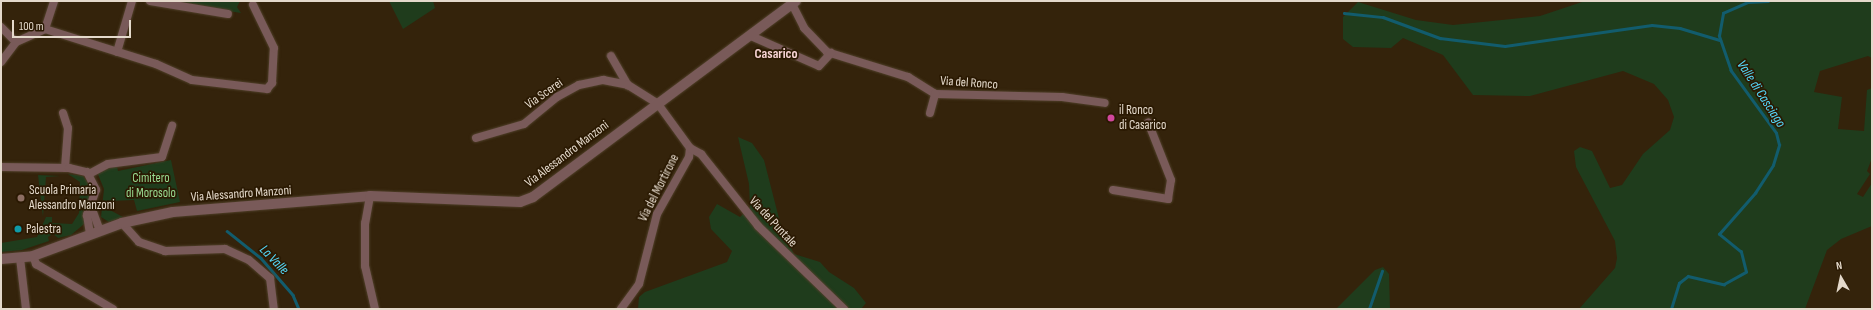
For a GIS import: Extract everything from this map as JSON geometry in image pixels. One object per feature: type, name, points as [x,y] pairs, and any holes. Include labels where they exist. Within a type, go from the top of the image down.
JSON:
[{"type":"street","points":[[45,29],[54,1]]},
{"type":"street","points":[[117,52],[132,1]]},
{"type":"street","points":[[150,1],[228,14]]},
{"type":"street","name":"Via Alessandro Manzoni","points":[[1,259],[33,256],[122,223],[173,212],[370,196],[520,202],[533,197],[794,3]]},
{"type":"street","name":"Via del Ronco","points":[[794,3],[804,28],[831,53],[908,77],[935,94],[1062,97],[1105,103]]},
{"type":"street","points":[[1,62],[16,42],[45,29],[117,52],[192,80],[267,89],[272,83],[274,48],[253,5]]},
{"type":"street","points":[[1,27],[16,42]]},
{"type":"street","points":[[751,36],[819,66],[831,53]]},
{"type":"street","name":"Via Scerei","points":[[612,56],[628,85]]},
{"type":"street","name":"Via Scerei","points":[[476,138],[524,124],[557,97],[578,85],[604,80],[628,85],[658,104]]},
{"type":"street","points":[[930,113],[935,94]]},
{"type":"street","name":"Via del Mortirone","points":[[621,309],[639,284],[657,214],[687,164],[690,148],[658,104]]},
{"type":"street","points":[[63,113],[68,128],[65,168]]},
{"type":"street","points":[[1113,190],[1168,199],[1171,180],[1148,122]]},
{"type":"street","points":[[89,174],[108,164],[162,157],[172,126]]},
{"type":"street","name":"Via del Puntale","points":[[690,148],[701,154],[758,226],[844,309]]},
{"type":"street","points":[[1,167],[82,169],[89,174],[96,190],[92,209],[87,218],[90,235]]},
{"type":"street","points":[[370,196],[365,223],[365,266],[375,309]]},
{"type":"street","points":[[92,209],[100,231]]},
{"type":"street","points":[[122,223],[139,242],[165,251],[225,249],[249,260],[270,278],[274,309]]},
{"type":"street","points":[[33,256],[36,264],[112,309]]},
{"type":"street","points":[[20,258],[26,309]]},
{"type":"green space","points":[[163,1],[240,1],[237,7],[241,13]]},
{"type":"green space","points":[[389,1],[433,1],[435,8],[403,29]]},
{"type":"green space","points":[[1872,1],[1872,58],[1868,56],[1820,71],[1814,92],[1842,97],[1838,129],[1864,131],[1867,90],[1872,88],[1872,158],[1867,171],[1870,174],[1857,194],[1863,197],[1872,183],[1872,226],[1841,239],[1827,250],[1805,309],[1579,309],[1615,268],[1617,258],[1615,241],[1576,167],[1574,151],[1580,147],[1592,151],[1610,188],[1622,185],[1643,154],[1670,130],[1674,117],[1668,100],[1654,84],[1623,71],[1530,96],[1473,95],[1443,55],[1403,38],[1391,48],[1353,47],[1343,39],[1343,17],[1358,2],[1416,20],[1453,25],[1540,16],[1582,2]]},
{"type":"green space","points":[[738,137],[752,143],[764,160],[782,230],[794,254],[820,262],[829,272],[854,288],[866,303],[861,309],[638,309],[639,297],[645,292],[727,262],[732,251],[711,229],[709,217],[717,204],[740,217],[750,207],[749,184]]},
{"type":"green space","name":"Cimitero di Morosolo","points":[[171,160],[180,202],[137,211],[134,200],[110,201],[108,209],[123,217],[109,222],[101,217],[104,189],[97,172],[117,166],[118,171]]},
{"type":"green space","points":[[68,174],[83,176],[91,188],[84,224],[71,235],[58,238],[53,234],[48,237],[49,241],[22,250],[1,252],[1,243],[37,237],[46,217],[52,217],[52,223],[72,224],[79,213],[80,182]]},
{"type":"green space","points":[[38,175],[60,176],[46,177],[43,217]]},
{"type":"green space","points":[[1383,267],[1389,274],[1390,309],[1336,309],[1375,270]]},
{"type":"waterway","name":"Valle di Casciago","points":[[1671,309],[1679,283],[1688,276],[1724,284],[1746,272],[1741,252],[1719,234],[1755,193],[1773,165],[1779,145],[1776,133],[1731,71],[1719,36],[1723,13],[1748,2],[1768,1]]},
{"type":"waterway","points":[[1344,13],[1383,17],[1440,38],[1505,46],[1652,25],[1680,28],[1720,40]]},
{"type":"waterway","name":"La Valle","points":[[227,231],[261,258],[293,295],[299,309]]},
{"type":"waterway","points":[[1369,309],[1382,271]]},
{"type":"place","name":"il Ronco di Casarico","points":[[1111,118]]},
{"type":"place","name":"Scuola Primaria Alessandro Manzoni","points":[[21,198]]},
{"type":"place","name":"Palestra","points":[[18,229]]},
{"type":"district","name":"Casarico","points":[[776,54]]}]
